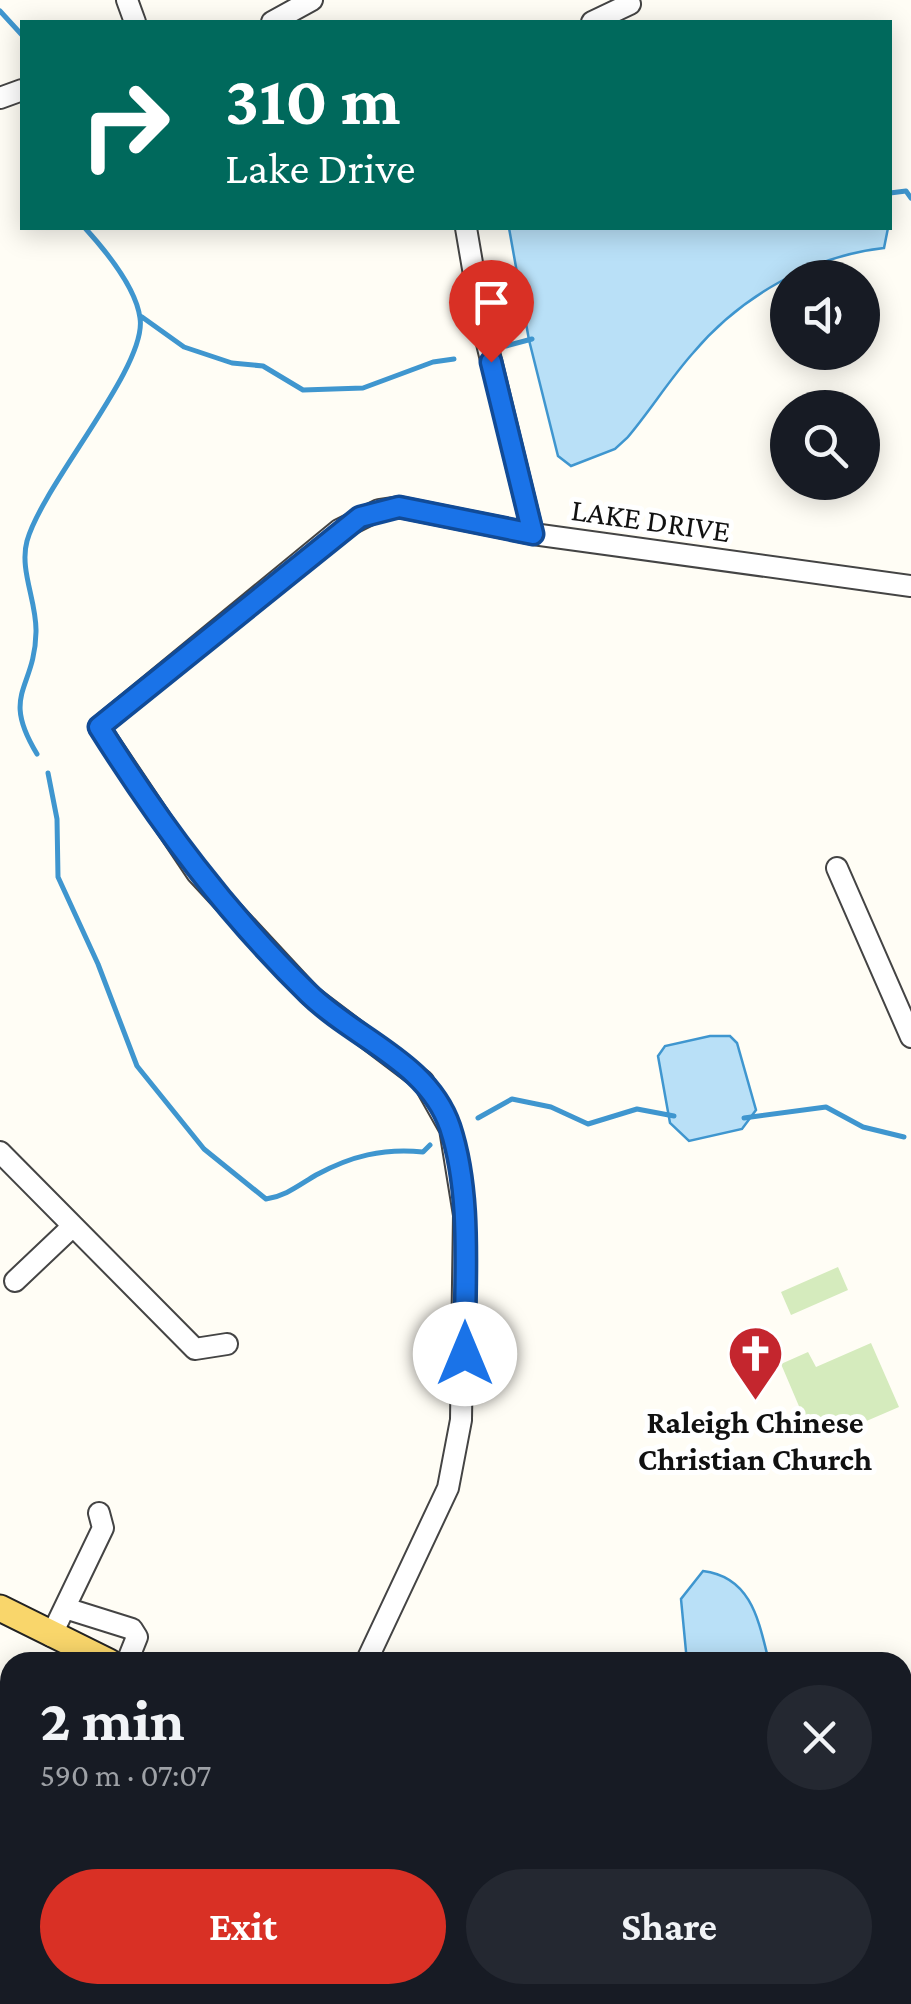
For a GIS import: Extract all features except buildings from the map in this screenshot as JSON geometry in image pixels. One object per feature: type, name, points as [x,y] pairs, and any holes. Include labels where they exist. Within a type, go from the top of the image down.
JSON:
[{"type":"main road","points":[[0,1608],[86,1652]]},
{"type":"street","points":[[276,20],[312,0]]},
{"type":"street","points":[[596,20],[630,4]]},
{"type":"street","points":[[466,230],[483,327],[533,534]]},
{"type":"street","name":"LAKE DRIVE","points":[[371,1652],[448,1488],[461,1420],[464,1216],[450,1128],[423,1081],[312,996],[197,872],[99,727],[360,517],[399,507],[533,534],[911,586]]},
{"type":"street","points":[[837,868],[911,1037]]},
{"type":"street","points":[[0,1152],[195,1348],[227,1344]]},
{"type":"street","points":[[15,1281],[73,1226]]},
{"type":"street","points":[[50,1636],[103,1528],[99,1513]]},
{"type":"street","points":[[64,1608],[132,1629],[137,1637],[131,1652]]},
{"type":"green space","points":[[838,1267],[848,1290],[791,1315],[781,1292]]},
{"type":"green space","points":[[871,1343],[899,1407],[834,1435],[821,1419],[807,1425],[781,1364],[808,1352],[816,1367]]},
{"type":"water","points":[[509,230],[888,230],[884,248],[830,260],[770,260],[770,288],[712,333],[627,438],[615,449],[571,466],[558,456],[529,340]]},
{"type":"water","points":[[710,1036],[730,1036],[737,1043],[756,1110],[742,1129],[689,1141],[670,1123],[658,1056],[665,1046]]},
{"type":"water","points":[[703,1571],[733,1582],[751,1604],[766,1652],[686,1652],[681,1599]]},
{"type":"waterway","points":[[0,11],[20,33]]},
{"type":"waterway","points":[[892,193],[906,191],[911,198]]},
{"type":"waterway","points":[[37,754],[26,734],[20,704],[36,632],[25,563],[27,541],[53,489],[128,365],[138,339],[140,318],[126,282],[87,230]]},
{"type":"waterway","points":[[142,317],[184,347],[232,363],[263,366],[303,390],[363,388],[433,362],[454,359]]},
{"type":"waterway","points":[[506,346],[532,339]]},
{"type":"waterway","points":[[48,773],[57,819],[58,877],[98,964],[137,1066],[204,1149],[266,1199],[355,1158],[394,1151],[423,1152],[430,1145]]},
{"type":"waterway","points":[[478,1118],[512,1099],[551,1107],[588,1124],[637,1109],[674,1116]]},
{"type":"waterway","points":[[744,1118],[826,1107],[863,1127],[904,1137]]},
{"type":"place","name":"Raleigh Chinese Christian Church","points":[[755,1402]]},
{"type":"route","points":[[465,1354],[464,1216],[450,1128],[439,1104],[423,1081],[312,996],[197,872],[160,823],[99,727],[339,530],[360,517],[399,507],[533,534],[491,362]]}]
